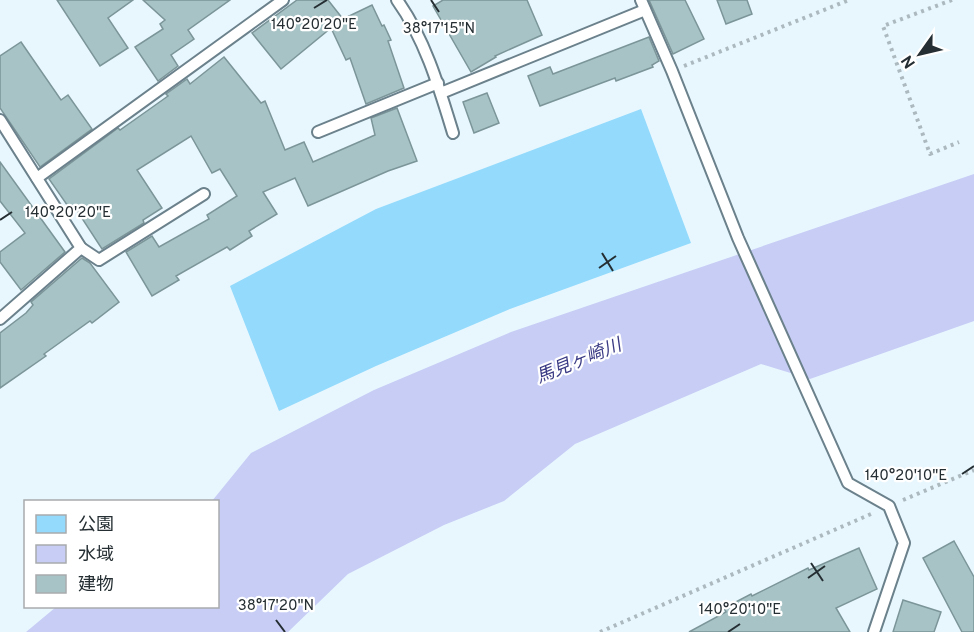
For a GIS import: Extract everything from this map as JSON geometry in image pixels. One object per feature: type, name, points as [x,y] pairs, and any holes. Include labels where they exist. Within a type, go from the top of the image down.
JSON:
[{"type":"lane","points":[[37,178],[283,0]]},
{"type":"lane","points":[[397,0],[411,20],[440,88],[453,133]]},
{"type":"lane","points":[[318,132],[440,88],[643,5],[672,71],[738,238],[848,483],[889,506],[904,543],[874,632]]},
{"type":"lane","points":[[0,120],[81,248],[99,260],[204,194]]},
{"type":"lane","points":[[0,320],[81,248]]},
{"type":"path","points":[[672,71],[849,0]]},
{"type":"path","points":[[952,0],[883,26],[930,154],[959,142]]},
{"type":"path","points":[[600,632],[974,470]]},
{"type":"green space","points":[[641,109],[691,243],[510,309],[376,366],[279,411],[230,286],[376,209]]},
{"type":"water","name":"馬見ヶ崎川","points":[[974,174],[974,321],[810,379],[761,364],[575,444],[504,501],[444,525],[348,574],[288,632],[26,632],[55,608],[219,608],[219,500],[213,500],[251,453],[374,390],[511,332]]},
{"type":"building","points":[[57,0],[133,0],[108,18],[128,48],[100,66]]},
{"type":"building","points":[[143,0],[230,0],[188,30],[194,39],[171,55],[178,66],[158,81],[135,47],[163,29],[160,24],[165,20]]},
{"type":"building","points":[[297,0],[328,0],[343,19],[372,5],[391,40],[388,41],[404,88],[366,104],[350,58],[346,60],[331,28],[281,69],[252,33]]},
{"type":"building","points":[[443,0],[527,0],[542,35],[495,56],[471,72],[433,6]]},
{"type":"building","points":[[649,0],[685,0],[704,39],[673,54]]},
{"type":"building","points":[[717,0],[747,0],[752,14],[726,24]]},
{"type":"building","points":[[649,37],[659,61],[652,65],[653,67],[616,81],[615,78],[540,106],[528,76],[550,67],[553,74]]},
{"type":"building","points":[[21,42],[61,100],[68,95],[92,129],[40,167],[0,108],[0,56]]},
{"type":"building","points":[[224,57],[261,103],[265,101],[285,150],[304,142],[313,162],[375,135],[371,118],[397,108],[417,161],[388,171],[308,206],[295,178],[263,192],[277,214],[249,231],[252,236],[230,250],[227,247],[176,276],[179,280],[152,296],[126,252],[152,236],[159,247],[209,219],[207,215],[237,196],[220,169],[212,173],[191,136],[137,170],[162,208],[143,220],[144,223],[102,249],[76,209],[72,212],[49,179],[118,128],[120,130],[168,96],[166,94],[187,79],[190,84]]},
{"type":"building","points":[[487,93],[499,123],[474,133],[463,102]]},
{"type":"building","points":[[0,162],[65,252],[21,290],[0,262],[0,252],[25,233],[0,201]]},
{"type":"building","points":[[82,258],[90,263],[119,302],[0,388],[0,333],[26,313],[33,305],[31,302]]},
{"type":"building","points":[[954,541],[974,577],[974,632],[962,632],[923,558]]},
{"type":"building","points":[[859,548],[877,589],[836,608],[850,632],[689,632],[726,612],[724,608],[751,594],[752,596],[808,568],[809,570]]},
{"type":"building","points":[[903,600],[941,612],[934,632],[893,632]]}]
